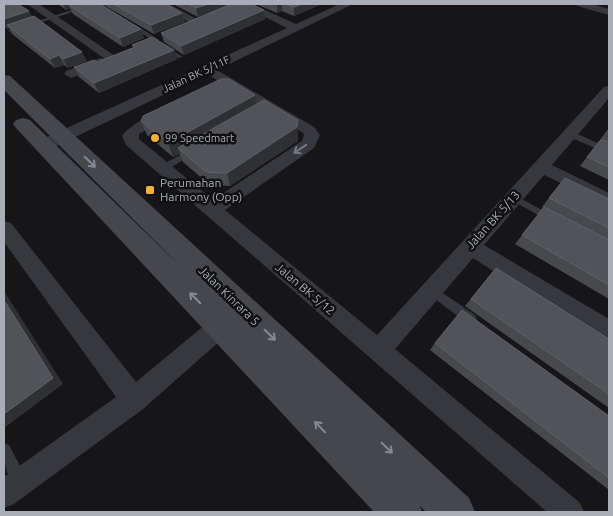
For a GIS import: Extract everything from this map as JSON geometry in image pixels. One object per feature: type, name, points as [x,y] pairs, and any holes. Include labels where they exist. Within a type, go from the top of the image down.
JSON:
[{"type":"main road","name":"Jalan Kinrara 5","points":[[4,80],[53,141],[232,317],[455,512]]},
{"type":"main road","name":"Jalan Kinrara 5","points":[[4,104],[53,141]]},
{"type":"main road","name":"Jalan Kinrara 5","points":[[232,317],[402,512]]},
{"type":"street","points":[[32,4],[116,56],[71,74]]},
{"type":"street","points":[[162,4],[198,23]]},
{"type":"street","points":[[244,4],[296,28]]},
{"type":"street","name":"Jalan BK 5/11F","points":[[53,141],[348,4]]},
{"type":"street","points":[[581,4],[609,12]]},
{"type":"street","points":[[181,30],[213,17]]},
{"type":"street","points":[[207,69],[229,82],[265,109],[309,130],[312,135],[312,139],[308,144],[211,210]]},
{"type":"street","points":[[213,91],[229,82]]},
{"type":"street","name":"Jalan BK 5/13","points":[[378,351],[570,134],[601,112],[609,90]]},
{"type":"street","name":"Jalan BK 5/12","points":[[180,107],[139,127],[130,136],[132,141],[569,512]]},
{"type":"street","points":[[541,167],[609,200]]},
{"type":"street","points":[[4,228],[134,400]]},
{"type":"street","points":[[470,246],[609,332]]},
{"type":"street","points":[[12,488],[134,400],[232,317]]},
{"type":"lane","points":[[10,31],[95,4],[105,9]]},
{"type":"lane","points":[[122,19],[180,57]]},
{"type":"lane","points":[[570,134],[609,151]]},
{"type":"lane","points":[[163,168],[204,144]]},
{"type":"lane","points":[[514,198],[557,221]]},
{"type":"lane","points":[[431,290],[480,325]]},
{"type":"lane","points":[[4,450],[12,488]]},
{"type":"building","points":[[4,4],[18,4],[29,11],[4,19]]},
{"type":"building","points":[[100,4],[141,29],[120,38],[69,5]]},
{"type":"building","points":[[114,4],[166,4],[182,13],[151,25]]},
{"type":"building","points":[[188,4],[208,4],[196,8]]},
{"type":"building","points":[[232,4],[251,4],[264,10],[181,46],[161,33]]},
{"type":"building","points":[[285,4],[302,4],[294,7]]},
{"type":"building","points":[[34,16],[82,52],[63,59],[59,55],[50,59],[7,25]]},
{"type":"building","points":[[152,37],[174,50],[94,83],[74,67],[94,60],[97,62],[135,47],[132,45]]},
{"type":"building","points":[[221,79],[229,79],[255,95],[168,143],[141,121],[143,116]]},
{"type":"building","points":[[264,100],[298,120],[297,127],[227,173],[206,172],[178,148]]},
{"type":"building","points":[[601,140],[609,142],[609,167],[587,157]]},
{"type":"building","points":[[565,178],[609,199],[609,228],[549,198]]},
{"type":"building","points":[[544,207],[609,240],[609,285],[522,235]]},
{"type":"building","points":[[496,268],[609,339],[609,394],[471,299]]},
{"type":"building","points":[[4,300],[53,378],[4,414]]},
{"type":"building","points":[[462,310],[609,416],[609,478],[435,343]]},
{"type":"place","name":"99 Speedmart","points":[[155,138]]},
{"type":"place","name":"Perumahan Harmony (Opp)","points":[[150,190]]}]
